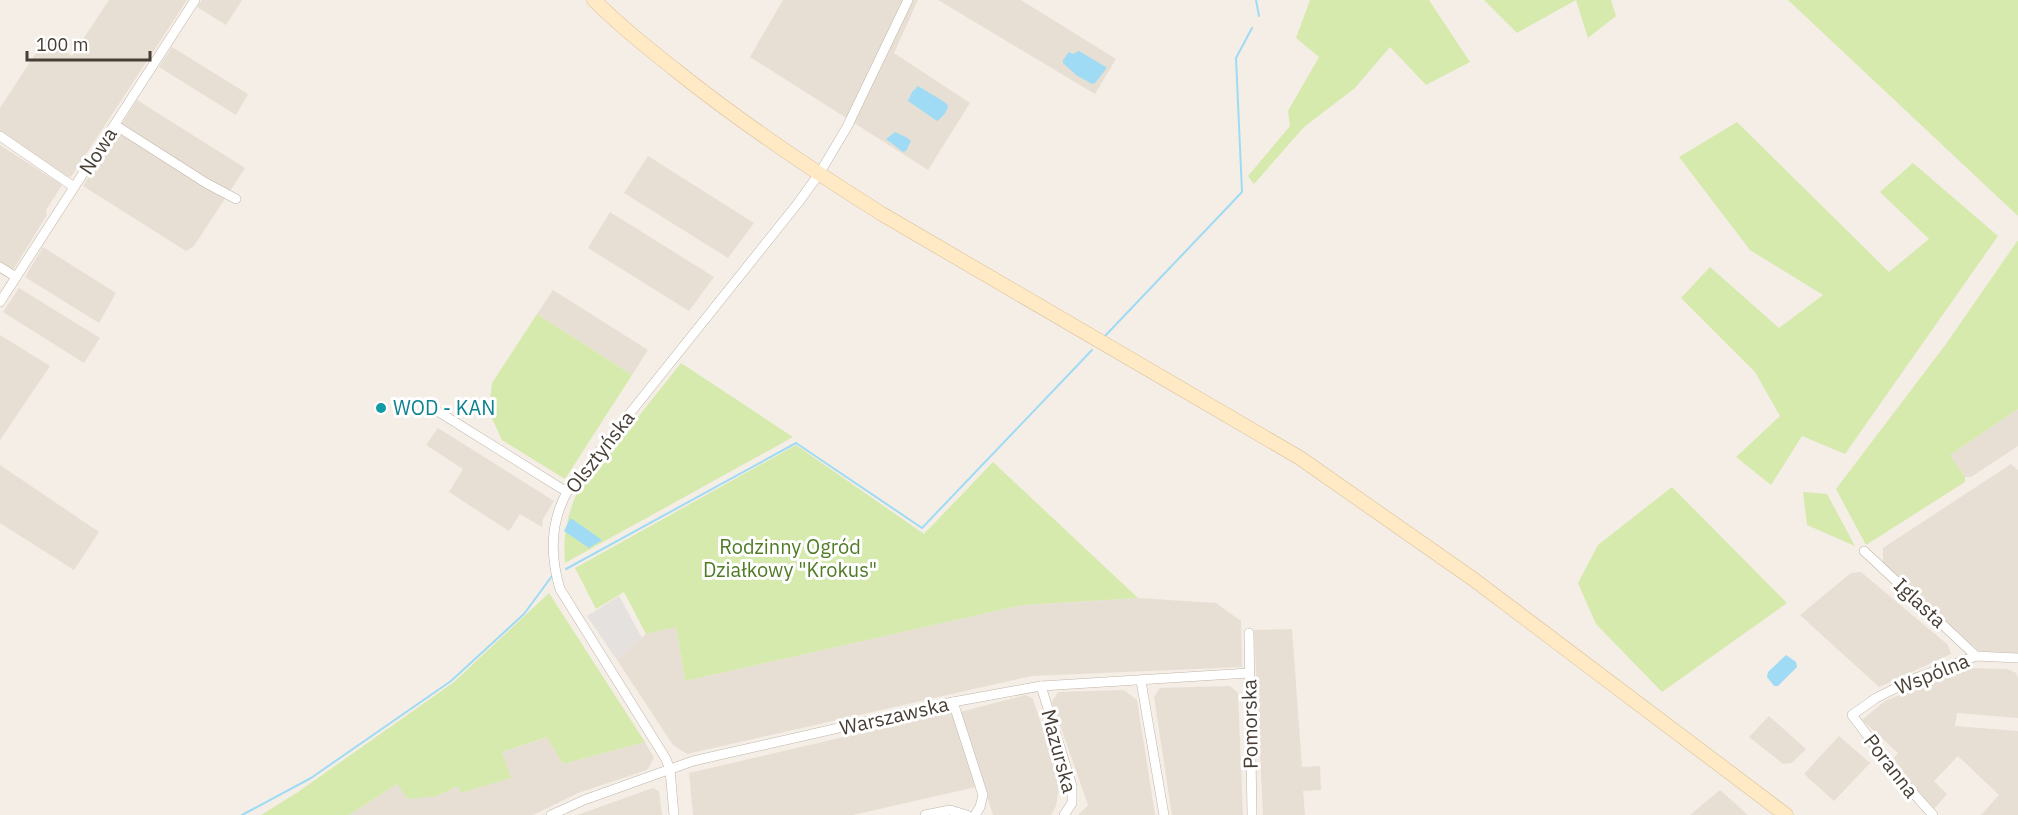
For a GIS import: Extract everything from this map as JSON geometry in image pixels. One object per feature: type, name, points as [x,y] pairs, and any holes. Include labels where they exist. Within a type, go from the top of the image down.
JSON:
[{"type":"main road","points":[[594,0],[618,24],[719,105],[819,174],[882,214],[1300,458],[1473,579],[1786,815]]},
{"type":"street","name":"Nowa","points":[[0,302],[195,0]]},
{"type":"street","name":"Olsztyńska","points":[[674,815],[670,770],[659,745],[560,589],[553,559],[554,531],[562,502],[567,492],[819,174],[847,127],[908,0]]},
{"type":"street","points":[[115,125],[206,183],[236,199]]},
{"type":"street","points":[[0,136],[74,187]]},
{"type":"street","points":[[0,267],[16,278]]},
{"type":"street","points":[[440,412],[567,492]]},
{"type":"street","name":"Iglasta","points":[[1864,551],[1976,656]]},
{"type":"street","name":"Pomorska","points":[[1249,633],[1252,815]]},
{"type":"street","name":"Wspólna","points":[[1852,715],[1876,698],[1916,678],[1976,656],[2018,658]]},
{"type":"street","name":"Warszawska","points":[[551,815],[584,800],[693,761],[953,702],[1041,686],[1249,673]]},
{"type":"street","points":[[1141,681],[1164,815]]},
{"type":"street","name":"Mazurska","points":[[1041,686],[1072,786],[1072,803],[1064,815]]},
{"type":"street","points":[[953,702],[983,795],[975,815]]},
{"type":"street","name":"Poranna","points":[[1852,715],[1898,776],[1933,815]]},
{"type":"street","points":[[925,815],[950,810],[967,815]]},
{"type":"shaded area","points":[[109,0],[187,0],[71,177],[66,176],[0,132],[0,108],[45,39],[72,56]]},
{"type":"shaded area","points":[[202,0],[242,0],[226,25],[197,7]]},
{"type":"shaded area","points":[[783,0],[918,0],[894,53],[970,103],[928,170],[750,57]]},
{"type":"shaded area","points":[[938,0],[1021,0],[1116,59],[1095,94]]},
{"type":"shaded area","points":[[172,47],[248,94],[236,115],[159,67]]},
{"type":"shaded area","points":[[137,100],[245,168],[194,246],[186,251],[83,186]]},
{"type":"shaded area","points":[[0,145],[62,185],[46,210],[47,215],[13,270],[0,262]]},
{"type":"shaded area","points":[[648,156],[754,223],[728,258],[624,193]]},
{"type":"shaded area","points":[[610,212],[714,277],[689,311],[588,248]]},
{"type":"shaded area","points":[[43,247],[116,293],[99,323],[25,277]]},
{"type":"shaded area","points":[[19,288],[100,338],[84,363],[3,312]]},
{"type":"shaded area","points":[[553,290],[648,350],[632,375],[537,314]]},
{"type":"shaded area","points":[[0,335],[50,366],[0,440]]},
{"type":"shaded area","points":[[2018,409],[2018,446],[1971,477],[1965,477],[1950,455]]},
{"type":"shaded area","points":[[438,428],[554,501],[543,519],[542,527],[520,514],[509,531],[449,492],[463,469],[426,445]]},
{"type":"shaded area","points":[[2011,464],[2018,470],[2018,653],[1979,651],[1883,564],[1883,548]]},
{"type":"shaded area","points":[[0,465],[99,532],[74,570],[0,523]]},
{"type":"shaded area","points":[[1861,572],[1948,645],[1951,654],[1879,687],[1800,615],[1851,573]]},
{"type":"shaded area","points":[[619,596],[642,638],[617,660],[587,616]]},
{"type":"shaded area","points":[[1138,598],[1216,603],[1241,621],[1242,667],[1031,676],[687,754],[673,745],[617,660],[646,634],[676,627],[685,681],[1023,605]]},
{"type":"shaded area","points":[[1292,629],[1302,767],[1320,766],[1321,790],[1303,791],[1305,815],[1263,815],[1254,630]]},
{"type":"shaded area","points":[[1965,668],[2007,669],[2016,673],[2018,718],[1957,713],[1955,726],[2018,731],[2018,815],[1981,815],[1999,795],[1958,756],[1934,781],[1947,794],[1934,809],[1890,762],[1898,753],[1862,720],[1885,701]]},
{"type":"shaded area","points":[[1230,686],[1238,693],[1243,815],[1172,815],[1154,697],[1160,688]]},
{"type":"shaded area","points":[[1124,690],[1137,700],[1155,815],[1078,815],[1088,805],[1052,702],[1058,692]]},
{"type":"shaded area","points":[[1026,695],[1033,699],[1060,782],[1056,806],[1051,815],[993,815],[960,712]]},
{"type":"shaded area","points":[[952,712],[976,787],[853,815],[693,815],[689,773]]},
{"type":"shaded area","points":[[1769,716],[1806,749],[1792,763],[1783,764],[1749,737]]},
{"type":"shaded area","points":[[1839,736],[1870,763],[1834,801],[1804,774]]},
{"type":"shaded area","points":[[548,737],[563,764],[645,742],[654,758],[647,770],[578,793],[533,815],[349,815],[397,784],[437,796],[458,786],[461,793],[510,778],[502,752]]},
{"type":"shaded area","points":[[653,788],[659,791],[662,815],[577,815]]},
{"type":"shaded area","points":[[1720,790],[1748,815],[1690,815]]},
{"type":"green space","points":[[1310,0],[1429,0],[1470,62],[1426,85],[1390,47],[1355,88],[1304,127],[1254,184],[1248,176],[1290,126],[1288,111],[1319,57],[1296,38]]},
{"type":"green space","points":[[1484,0],[1576,0],[1517,33]]},
{"type":"green space","points":[[1576,0],[1611,0],[1616,16],[1588,38]]},
{"type":"green space","points":[[1788,0],[2018,0],[2018,216]]},
{"type":"green space","points":[[1737,122],[1889,272],[1929,239],[1880,192],[1913,163],[1998,236],[1845,454],[1802,436],[1771,485],[1736,457],[1780,416],[1755,372],[1681,298],[1710,267],[1779,328],[1823,295],[1750,250],[1679,157]]},
{"type":"green space","points":[[2018,240],[2018,409],[1950,455],[1965,477],[1965,482],[1866,545],[1836,489],[1946,344]]},
{"type":"green space","points":[[537,314],[632,375],[565,479],[502,440],[489,412],[492,383]]},
{"type":"green space","points":[[681,363],[793,437],[565,563],[566,528],[576,495]]},
{"type":"green space","name":"Rodzinny Ogród Działkowy \"Krokus\"","points":[[796,445],[924,534],[993,462],[1138,598],[1023,605],[685,681],[676,627],[646,634],[624,592],[596,609],[575,568]]},
{"type":"green space","points":[[1672,487],[1787,603],[1662,692],[1596,624],[1578,583],[1598,545]]},
{"type":"green space","points":[[1803,492],[1827,494],[1855,546],[1807,525]]},
{"type":"green space","points":[[549,593],[645,742],[563,764],[547,737],[502,752],[511,778],[461,793],[458,786],[437,796],[408,799],[397,784],[349,815],[261,815],[298,792],[454,682]]},
{"type":"water","points":[[1079,51],[1106,67],[1095,83],[1092,84],[1076,75],[1063,63],[1069,52],[1073,54]]},
{"type":"water","points":[[918,86],[948,106],[944,115],[937,121],[908,101]]},
{"type":"water","points":[[895,132],[911,141],[906,151],[903,152],[886,139]]},
{"type":"water","points":[[570,519],[602,540],[589,548],[564,531]]},
{"type":"water","points":[[1786,655],[1796,662],[1797,667],[1778,686],[1774,686],[1767,677],[1768,672]]},
{"type":"waterway","points":[[1256,0],[1259,16]]},
{"type":"waterway","points":[[1105,336],[1242,192],[1236,58],[1252,28]]},
{"type":"waterway","points":[[566,569],[796,443],[922,528],[1092,350]]},
{"type":"waterway","points":[[242,815],[311,778],[451,681],[524,614],[552,576]]},
{"type":"place","name":"WOD - KAN","points":[[381,408]]}]
